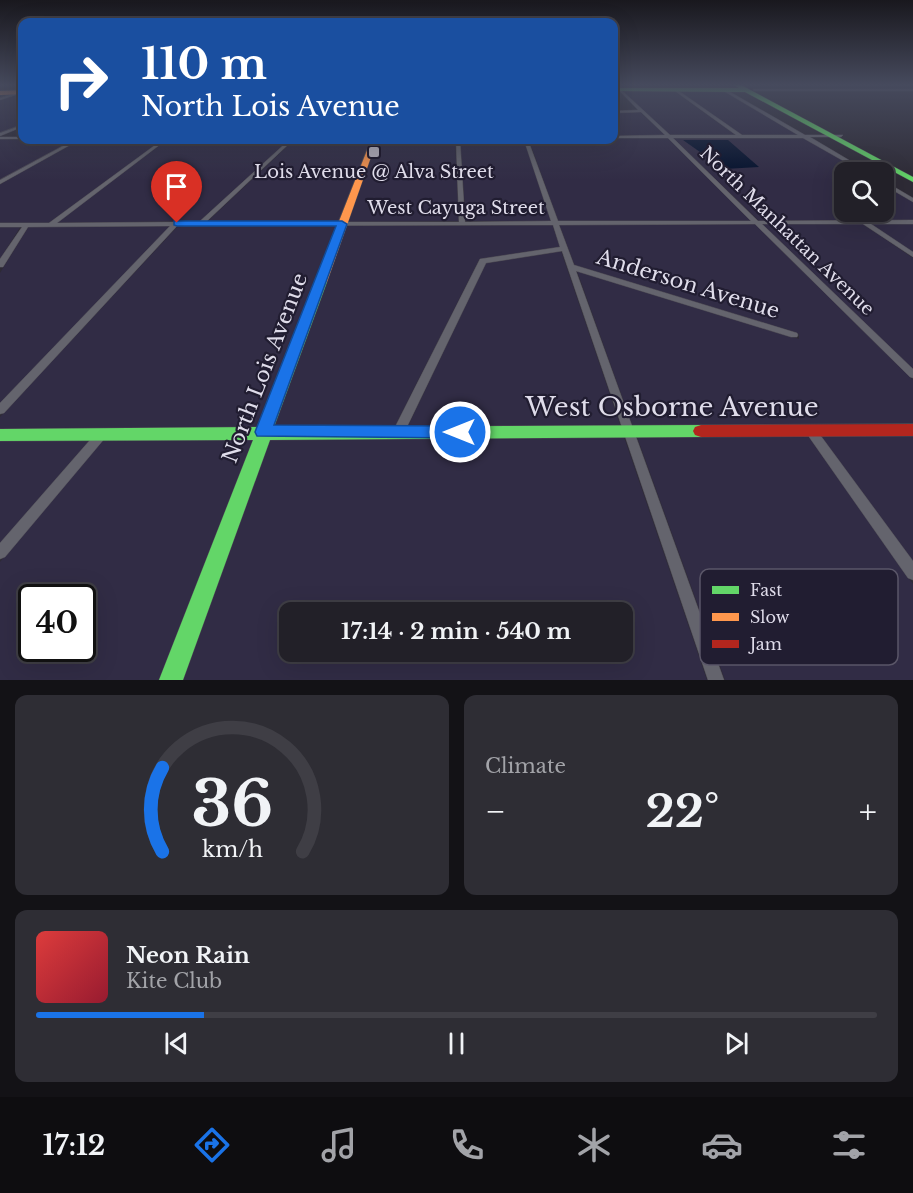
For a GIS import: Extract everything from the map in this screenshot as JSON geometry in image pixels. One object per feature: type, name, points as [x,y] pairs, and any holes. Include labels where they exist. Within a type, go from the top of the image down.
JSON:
[{"type":"street","name":"North Manhattan Avenue","points":[[648,117],[913,375]]},
{"type":"street","points":[[715,117],[740,136]]},
{"type":"street","points":[[779,117],[805,136],[849,162]]},
{"type":"street","points":[[798,117],[913,174]]},
{"type":"street","points":[[0,136],[18,128]]},
{"type":"street","points":[[0,136],[18,138]]},
{"type":"street","points":[[618,137],[837,136],[913,180]]},
{"type":"street","points":[[0,182],[70,144]]},
{"type":"street","points":[[50,224],[159,144]]},
{"type":"street","points":[[202,223],[287,144]]},
{"type":"street","name":"North Lois Avenue","points":[[171,680],[372,144]]},
{"type":"street","points":[[458,144],[462,223]]},
{"type":"street","points":[[527,144],[700,634]]},
{"type":"street","points":[[894,189],[913,200]]},
{"type":"street","name":"West Cayuga Street","points":[[0,225],[834,222]]},
{"type":"street","points":[[864,222],[913,255]]},
{"type":"street","name":"West Cayuga Street","points":[[894,222],[913,222]]},
{"type":"street","points":[[0,410],[177,223]]},
{"type":"street","points":[[0,266],[26,225]]},
{"type":"street","points":[[398,433],[483,261],[564,249]]},
{"type":"street","name":"Anderson Avenue","points":[[571,267],[794,335]]},
{"type":"street","name":"West Osborne Avenue","points":[[0,435],[913,430]]},
{"type":"street","points":[[811,431],[913,573]]},
{"type":"street","points":[[0,553],[100,435]]},
{"type":"street","points":[[711,665],[716,680]]},
{"type":"shaded area","points":[[0,117],[18,117],[18,127],[0,134]]},
{"type":"shaded area","points":[[618,117],[645,117],[666,136],[618,136]]},
{"type":"shaded area","points":[[650,117],[710,117],[737,136],[671,136]]},
{"type":"shaded area","points":[[715,117],[768,117],[801,136],[742,136]]},
{"type":"shaded area","points":[[804,137],[846,162],[834,162],[834,221],[759,221],[673,138]],"holes":[[[684,140],[727,140],[758,167],[684,141]]]},
{"type":"shaded area","points":[[618,138],[668,138],[752,221],[558,221],[530,144],[618,144]]},
{"type":"shaded area","points":[[0,139],[18,140],[18,144],[67,144],[0,181]]},
{"type":"shaded area","points":[[72,144],[157,144],[49,223],[0,223],[0,184]]},
{"type":"shaded area","points":[[162,144],[285,144],[200,221],[56,223]]},
{"type":"shaded area","points":[[290,144],[369,144],[339,222],[208,221]]},
{"type":"shaded area","points":[[375,144],[455,144],[459,221],[346,222]]},
{"type":"shaded area","points":[[460,144],[525,144],[551,221],[466,221]]},
{"type":"shaded area","points":[[894,191],[913,202],[913,220],[894,220]]},
{"type":"shaded area","points":[[913,223],[913,253],[870,224]]},
{"type":"shaded area","points":[[552,224],[560,247],[479,260],[394,428],[271,427],[345,225]]},
{"type":"shaded area","points":[[559,224],[755,224],[913,380],[913,425],[633,427],[577,271],[799,339],[799,334],[575,266]]},
{"type":"shaded area","points":[[762,224],[863,224],[913,258],[913,370]]},
{"type":"shaded area","points":[[172,225],[0,404],[0,273],[29,226]]},
{"type":"shaded area","points":[[179,225],[337,225],[259,427],[0,430],[0,417]]},
{"type":"shaded area","points":[[0,226],[21,226],[0,259]]},
{"type":"shaded area","points":[[561,251],[621,427],[407,428],[486,263]]},
{"type":"shaded area","points":[[913,435],[913,562],[820,436]]},
{"type":"shaded area","points":[[808,436],[913,584],[913,680],[725,680],[720,665],[898,665],[898,569],[700,569],[700,611],[637,437]]},
{"type":"shaded area","points":[[255,437],[162,680],[0,680],[0,562],[102,440]]},
{"type":"shaded area","points":[[267,437],[624,437],[707,680],[180,680]]},
{"type":"shaded area","points":[[0,440],[90,440],[0,544]]},
{"type":"water","points":[[683,140],[728,140],[759,167],[724,169]]},
{"type":"traffic: fast","points":[[796,117],[913,180]]},
{"type":"traffic: fast","points":[[171,680],[321,282]]},
{"type":"traffic: fast","points":[[0,435],[701,431]]},
{"type":"traffic: slow","points":[[321,282],[373,144]]},
{"type":"traffic: jam","points":[[701,431],[913,430]]},
{"type":"place","name":"Lois Avenue @ Alva Street","points":[[374,152]]},
{"type":"route","points":[[177,223],[342,224],[263,432],[460,432]]}]
